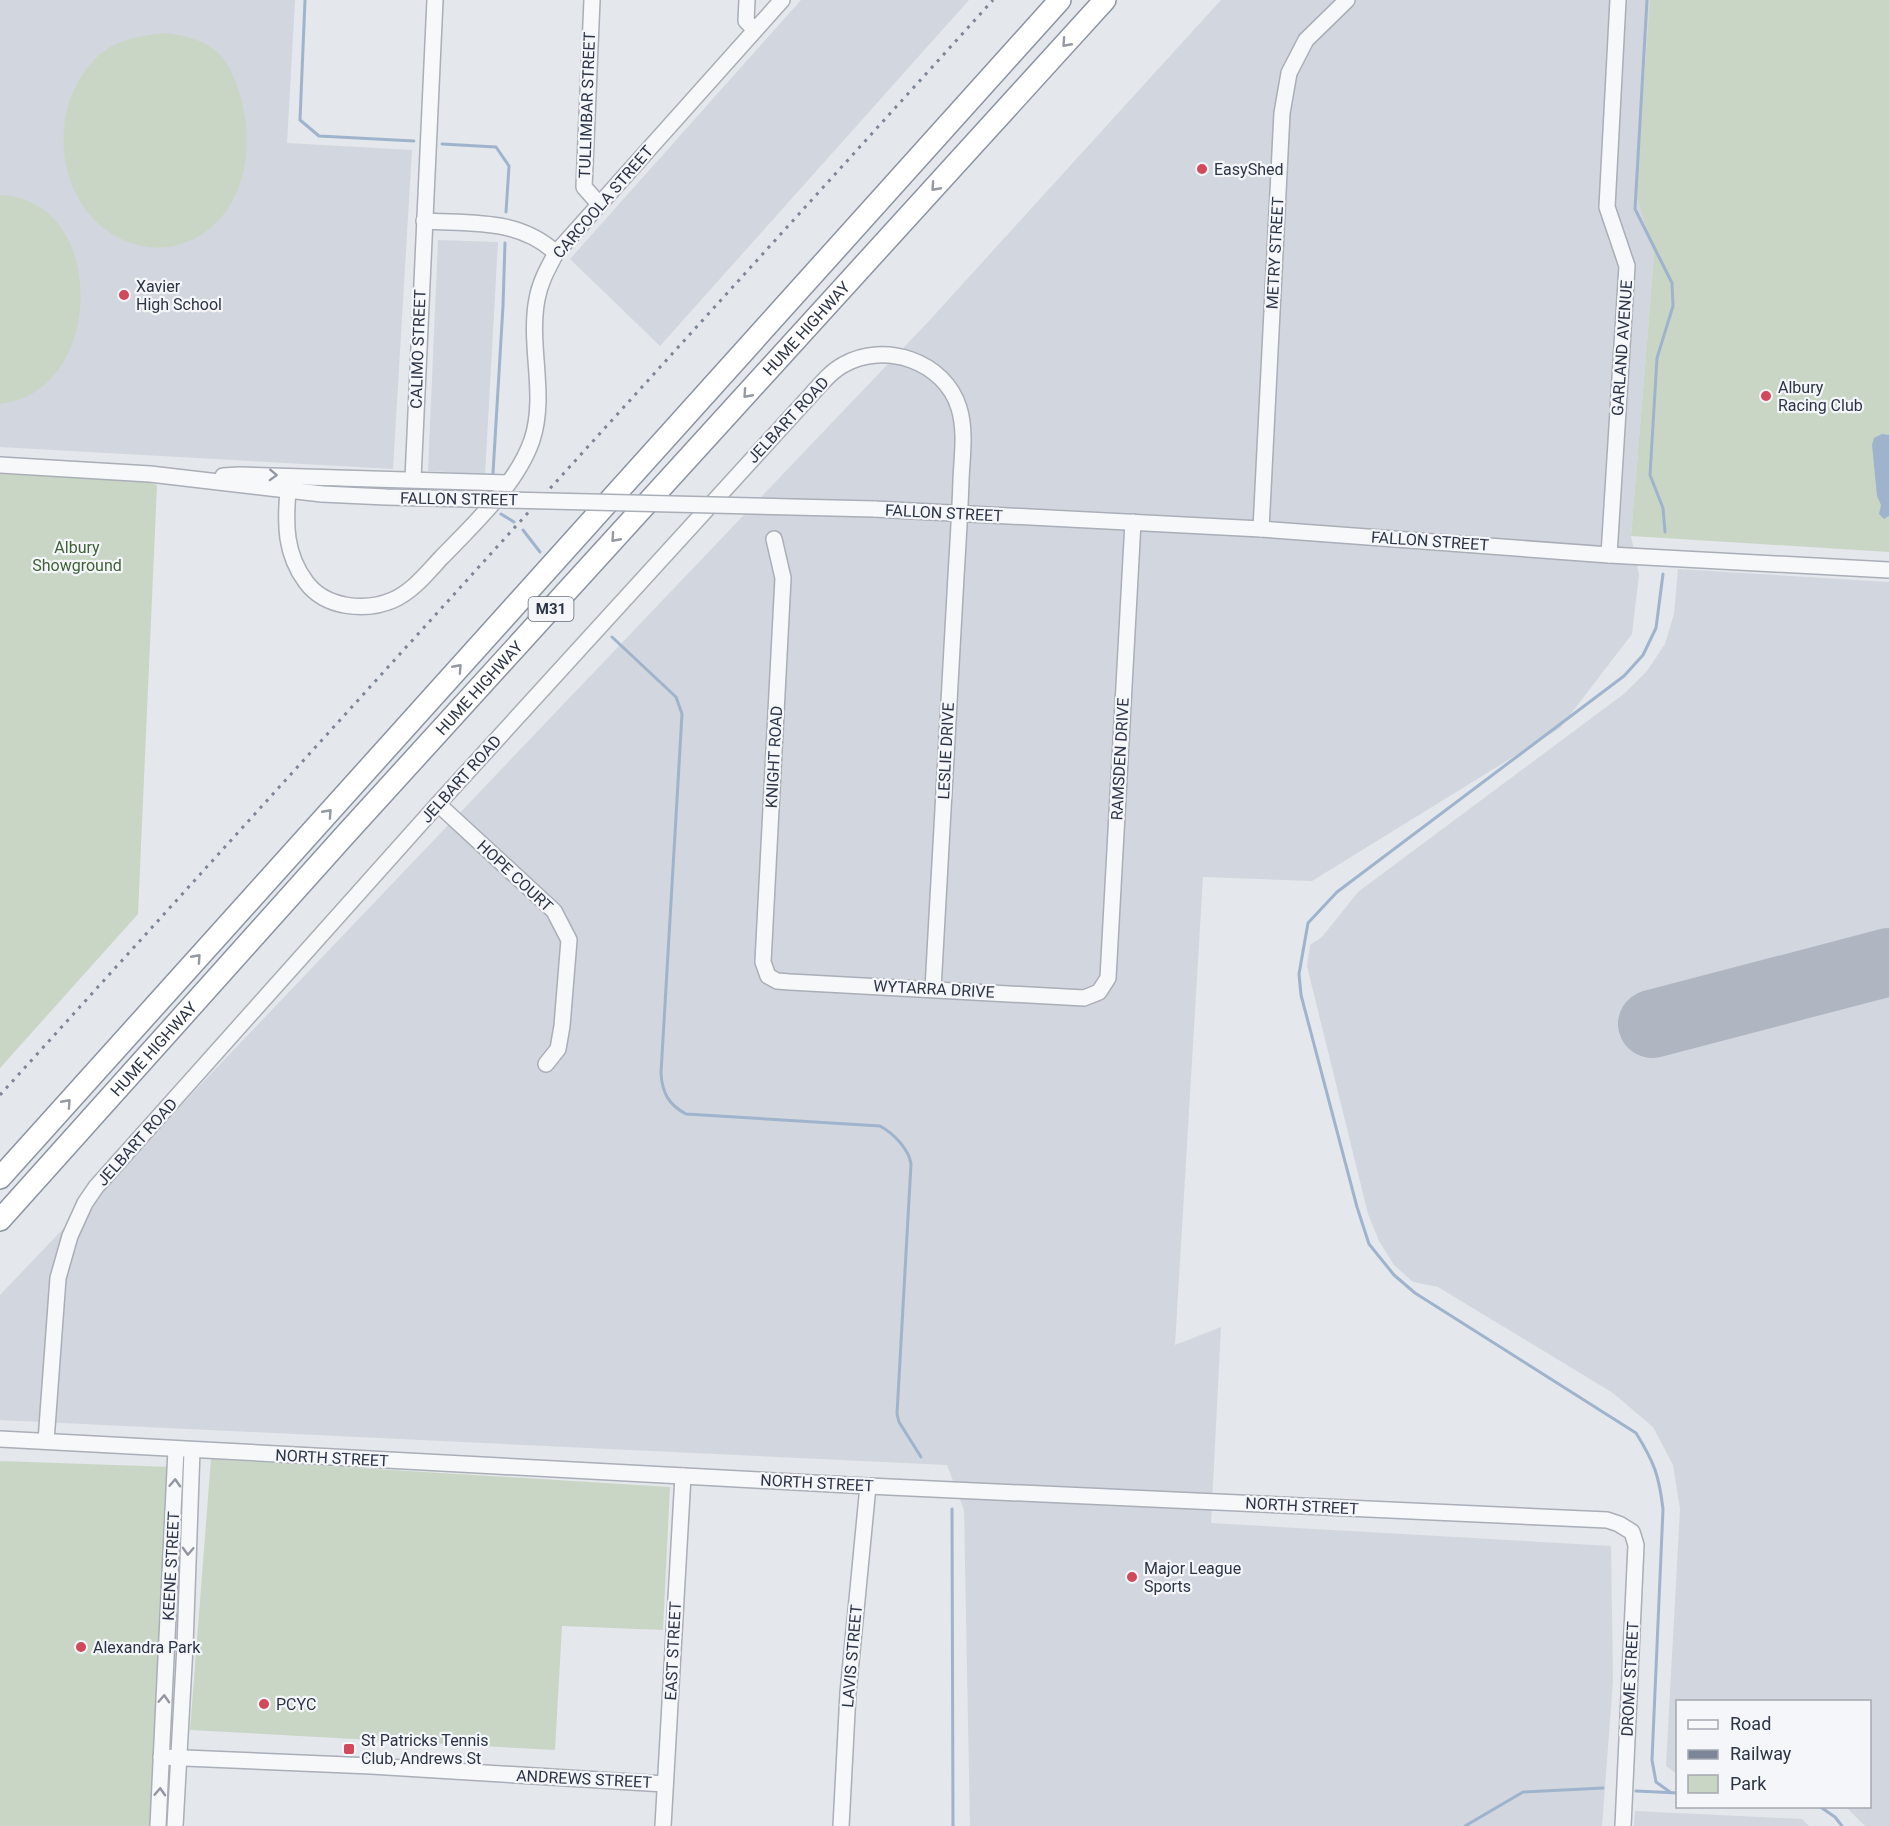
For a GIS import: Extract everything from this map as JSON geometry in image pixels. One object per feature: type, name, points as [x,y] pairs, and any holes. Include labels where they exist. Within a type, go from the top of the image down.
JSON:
[{"type":"highway","name":"HUME HIGHWAY","points":[[0,1178],[1060,0]]},
{"type":"highway","name":"HUME HIGHWAY","points":[[0,1220],[353,826],[1105,0]]},
{"type":"street","name":"CALIMO STREET","points":[[413,479],[435,0]]},
{"type":"street","name":"TULLIMBAR STREET","points":[[592,0],[584,187],[598,204]]},
{"type":"street","points":[[747,0],[746,21],[755,30]]},
{"type":"street","name":"CARCOOLA STREET","points":[[288,491],[286,534],[290,554],[298,572],[309,587],[326,598],[354,607],[375,606],[393,600],[411,588],[468,531],[508,483],[521,464],[532,440],[538,412],[535,322],[537,299],[544,275],[556,253],[782,0]]},
{"type":"street","name":"METRY STREET","points":[[1261,529],[1281,112],[1288,73],[1306,40],[1347,0]]},
{"type":"street","name":"GARLAND AVENUE","points":[[1609,555],[1627,266],[1608,207],[1618,0]]},
{"type":"street","points":[[424,221],[503,226],[523,231],[543,241],[556,253]]},
{"type":"street","name":"JELBART ROAD","points":[[46,1442],[58,1278],[70,1236],[85,1203],[96,1187],[438,804],[833,372],[844,364],[867,356],[885,354],[926,367],[940,378],[951,391],[962,421],[960,513]]},
{"type":"street","name":"FALLON STREET","points":[[0,465],[80,468],[321,494],[960,513],[1261,529],[1609,555],[1889,570]]},
{"type":"street","points":[[193,479],[240,475],[508,483]]},
{"type":"street","name":"LESLIE DRIVE","points":[[933,989],[960,513]]},
{"type":"street","name":"RAMSDEN DRIVE","points":[[1099,992],[1108,978],[1133,522]]},
{"type":"street","name":"KNIGHT ROAD","points":[[768,976],[763,962],[783,578],[774,539]]},
{"type":"street","name":"HOPE COURT","points":[[438,804],[554,910],[569,940],[558,1049],[546,1064]]},
{"type":"street","name":"WYTARRA DRIVE","points":[[768,976],[777,981],[790,982],[1084,998],[1092,997],[1099,992]]},
{"type":"street","points":[[40,1134],[63,1150]]},
{"type":"street","name":"NORTH STREET","points":[[0,1439],[868,1486],[1607,1520],[1632,1532]]},
{"type":"street","name":"KEENE STREET","points":[[158,1826],[184,1450]]},
{"type":"street","name":"KEENE STREET","points":[[175,1826],[179,1758],[184,1450]]},
{"type":"street","name":"EAST STREET","points":[[663,1826],[684,1476]]},
{"type":"street","name":"LAVIS STREET","points":[[841,1826],[848,1693],[868,1486]]},
{"type":"street","name":"DROME STREET","points":[[1623,1826],[1636,1558],[1636,1545],[1632,1532]]},
{"type":"street","name":"ANDREWS STREET","points":[[162,1757],[371,1766],[665,1784]]},
{"type":"shaded area","name":"Xavier High School","points":[[0,0],[295,0],[287,143],[412,150],[393,469],[0,447]]},
{"type":"shaded area","points":[[801,0],[969,0],[660,346],[570,259]]},
{"type":"shaded area","points":[[1221,0],[1650,0],[1635,191],[1654,256],[1631,536],[1639,575],[1632,634],[1560,728],[1312,881],[1203,877],[1175,1345],[1221,1327],[1211,1523],[1611,1546],[1613,1681],[1602,1826],[970,1826],[964,1510],[947,1465],[0,1420],[0,1295],[928,322]]},
{"type":"shaded area","points":[[438,240],[498,242],[485,474],[428,471]]},
{"type":"shaded area","points":[[1678,569],[1889,582],[1889,1826],[1865,1826],[1847,1808],[1871,1808],[1871,1700],[1676,1700],[1676,1773],[1666,1766],[1680,1509],[1673,1465],[1653,1427],[1613,1393],[1438,1287],[1413,1282],[1394,1265],[1379,1241],[1368,1214],[1307,966],[1310,945],[1322,937],[1358,892],[1625,693],[1647,671],[1665,644],[1674,614]]},
{"type":"shaded area","points":[[1635,1811],[1802,1819],[1809,1826],[1634,1826]]},
{"type":"green space","name":"Albury Racing Club","points":[[1650,0],[1889,0],[1889,552],[1631,536],[1654,256],[1635,191]]},
{"type":"green space","points":[[165,33],[201,42],[217,52],[225,61],[234,78],[243,108],[247,148],[239,187],[231,204],[219,220],[204,233],[191,240],[170,247],[155,248],[118,237],[94,220],[77,196],[67,168],[64,139],[67,109],[78,81],[97,57],[120,42]]},
{"type":"green space","points":[[0,195],[35,204],[61,227],[76,259],[81,296],[75,333],[60,367],[35,392],[0,404]]},
{"type":"green space","name":"Albury Showground","points":[[0,474],[142,481],[157,485],[138,914],[0,1068]]},
{"type":"green space","points":[[211,1459],[670,1487],[663,1630],[562,1626],[555,1750],[190,1730]]},
{"type":"green space","name":"Alexandra Park","points":[[0,1461],[172,1467],[152,1826],[0,1826]]},
{"type":"water","points":[[1882,434],[1889,435],[1889,516],[1884,519],[1879,514],[1881,505],[1877,496],[1872,445],[1874,438]]},
{"type":"waterway","points":[[305,0],[300,120],[319,136],[414,141]]},
{"type":"waterway","points":[[1647,0],[1635,209],[1672,283],[1673,306],[1657,358],[1650,475],[1663,508],[1665,532]]},
{"type":"waterway","points":[[442,144],[496,147],[509,166],[506,212]]},
{"type":"waterway","points":[[493,473],[505,243]]},
{"type":"waterway","points":[[501,514],[514,522]]},
{"type":"waterway","points":[[523,530],[540,552]]},
{"type":"waterway","points":[[1663,574],[1656,628],[1643,655],[1624,676],[1337,892],[1308,923],[1299,974],[1301,995],[1357,1207],[1369,1244],[1394,1275],[1415,1293],[1636,1433],[1647,1452],[1660,1487],[1663,1509],[1652,1760],[1656,1782],[1670,1792]]},
{"type":"waterway","points":[[612,637],[676,697],[682,714],[661,1073],[663,1087],[675,1107],[686,1114],[880,1126],[904,1147],[911,1164],[897,1414],[899,1422],[921,1457]]},
{"type":"waterway","points":[[952,1509],[953,1826]]},
{"type":"waterway","points":[[1465,1826],[1523,1792],[1603,1788]]},
{"type":"waterway","points":[[1636,1791],[1676,1793]]},
{"type":"waterway","points":[[1822,1808],[1835,1817],[1842,1826]]},
{"type":"taxiway","points":[[1865,968],[1889,962]]},
{"type":"runway","points":[[1652,1024],[1889,962]]},
{"type":"railway","points":[[0,1095],[993,0]]},
{"type":"place","name":"EasyShed","points":[[1202,169]]},
{"type":"place","name":"Xavier High School","points":[[124,295]]},
{"type":"place","name":"Albury Racing Club","points":[[1766,396]]},
{"type":"place","name":"Major League Sports","points":[[1132,1577]]},
{"type":"place","name":"Alexandra Park","points":[[81,1647]]},
{"type":"place","name":"PCYC","points":[[264,1704]]},
{"type":"place","name":"St Patricks Tennis Club, Andrews St","points":[[349,1749]]}]
